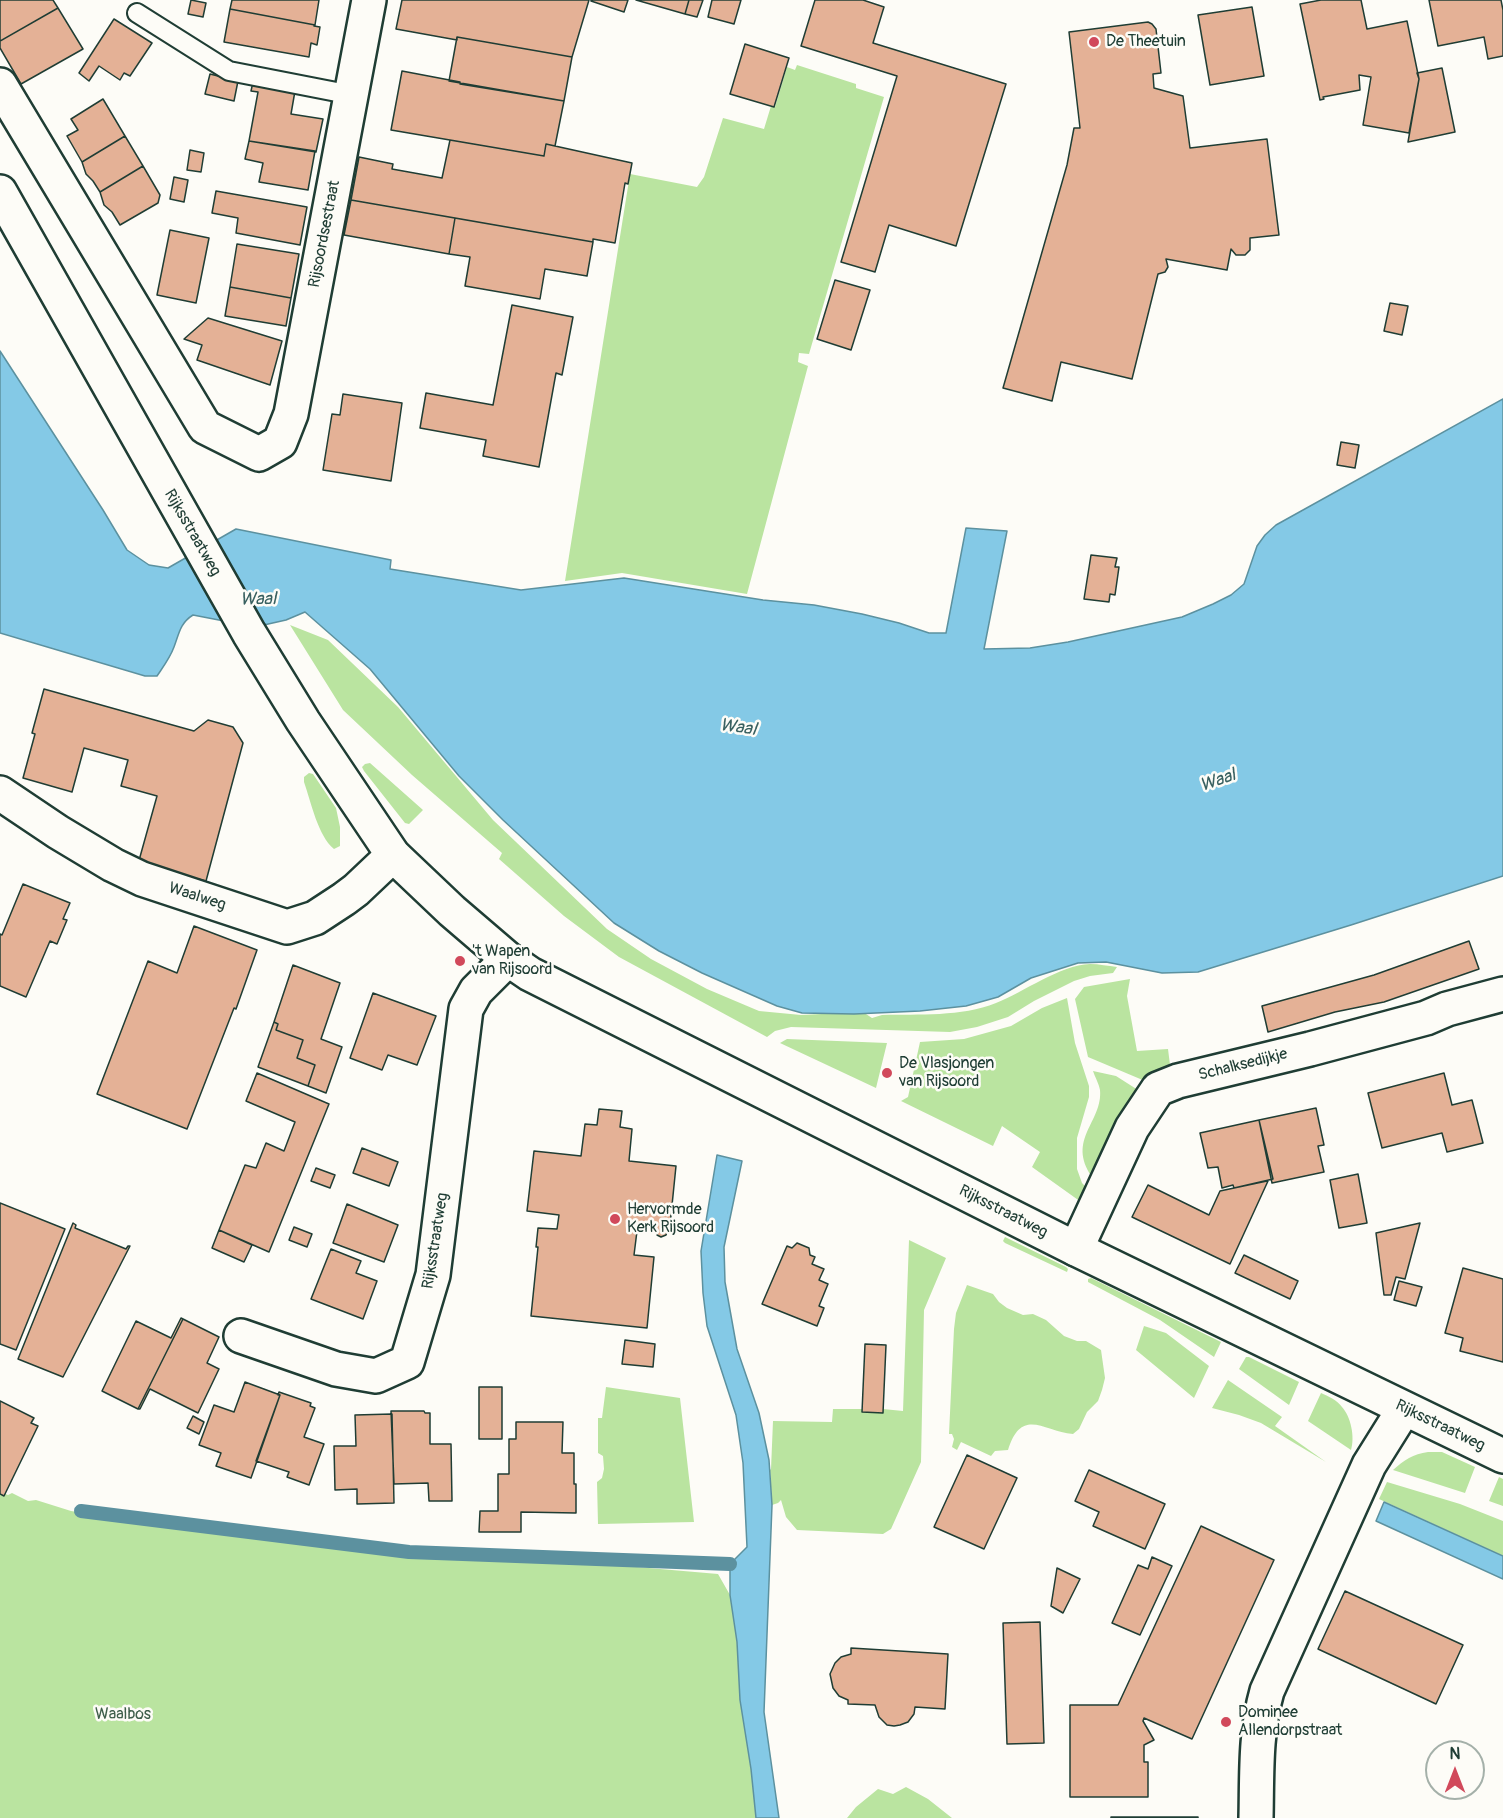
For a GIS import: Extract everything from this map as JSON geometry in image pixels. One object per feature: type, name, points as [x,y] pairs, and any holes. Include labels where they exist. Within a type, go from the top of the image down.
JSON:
[{"type":"street","name":"Rijsoordsestraat","points":[[4,100],[205,427],[259,454],[280,442],[291,414],[369,0]]},
{"type":"street","name":"Rijksstraatweg","points":[[0,192],[196,541],[303,721],[393,855],[452,911],[508,959],[530,974],[1076,1249],[1503,1456]]},
{"type":"street","name":"Waalweg","points":[[0,793],[58,832],[113,865],[142,879],[287,927],[315,918],[344,899],[393,855]]},
{"type":"street","name":"Rijksstraatweg","points":[[241,1336],[336,1370],[376,1376],[407,1362],[433,1275],[466,1009],[476,991],[508,959]]},
{"type":"street","name":"Schalksedijkje","points":[[1076,1249],[1132,1128],[1158,1089],[1178,1081],[1426,1018],[1447,1009],[1503,994]]},
{"type":"street","points":[[1256,1818],[1257,1746],[1260,1714],[1267,1691],[1369,1465],[1404,1409]]},
{"type":"lane","points":[[137,13],[229,71],[352,95]]},
{"type":"green space","points":[[797,65],[856,84],[856,88],[884,97],[809,354],[799,353],[798,362],[808,366],[747,594],[622,573],[565,581],[630,174],[697,187],[704,177],[723,118],[764,129],[771,106],[775,107],[787,67],[795,70]]},
{"type":"green space","points":[[290,625],[328,640],[398,707],[493,820],[607,929],[651,959],[707,989],[759,1011],[801,1015],[863,1012],[872,1018],[882,1015],[954,1013],[996,1003],[1067,969],[1093,964],[1117,967],[1113,973],[1074,981],[1008,1017],[977,1027],[950,1032],[791,1027],[775,1031],[767,1037],[619,957],[564,916],[499,859],[502,853],[412,775],[343,710]]},
{"type":"green space","points":[[370,763],[423,810],[409,824],[405,823],[364,771],[362,767]]},
{"type":"green space","points":[[309,773],[313,774],[336,808],[340,827],[340,846],[334,849],[319,827],[312,809],[304,782],[304,777]]},
{"type":"green space","points":[[1130,979],[1127,996],[1137,1051],[1168,1049],[1171,1073],[1145,1081],[1088,1057],[1075,999],[1084,987]]},
{"type":"green space","points":[[1067,998],[1075,1043],[1089,1086],[1089,1097],[1077,1138],[1077,1169],[1082,1183],[1088,1189],[1081,1202],[1032,1167],[1040,1152],[1002,1126],[993,1146],[901,1101],[908,1097],[920,1042],[964,1039],[1011,1026],[1042,1008]]},
{"type":"green space","points":[[787,1039],[887,1043],[876,1088],[780,1043]]},
{"type":"green space","points":[[1093,1071],[1116,1076],[1138,1090],[1092,1177],[1085,1164],[1083,1152],[1087,1131],[1099,1101],[1099,1085]]},
{"type":"green space","points":[[1005,1237],[1066,1267],[1067,1272],[1005,1243],[1003,1241]]},
{"type":"green space","points":[[909,1240],[946,1258],[924,1310],[921,1462],[891,1529],[883,1534],[797,1530],[786,1517],[781,1500],[772,1505],[770,1470],[773,1421],[832,1422],[833,1409],[903,1411]]},
{"type":"green space","points":[[1091,1278],[1221,1342],[1214,1357],[1160,1320],[1088,1282]]},
{"type":"green space","points":[[967,1285],[993,1294],[1007,1308],[1023,1315],[1033,1314],[1046,1320],[1064,1336],[1077,1341],[1086,1341],[1101,1350],[1105,1378],[1102,1390],[1098,1401],[1087,1412],[1079,1429],[1073,1434],[1027,1425],[1020,1429],[1008,1450],[995,1451],[991,1456],[961,1442],[957,1450],[952,1447],[954,1439],[952,1434],[949,1434],[954,1329],[956,1313]]},
{"type":"green space","points":[[1144,1326],[1166,1333],[1209,1366],[1194,1398],[1136,1350]]},
{"type":"green space","points":[[1246,1357],[1299,1382],[1289,1405],[1239,1369]]},
{"type":"green space","points":[[1228,1380],[1282,1417],[1275,1426],[1326,1462],[1261,1423],[1212,1408]]},
{"type":"green space","points":[[606,1387],[680,1398],[694,1522],[598,1524],[597,1482],[602,1478],[604,1469],[603,1456],[598,1453],[598,1418],[602,1418]]},
{"type":"green space","points":[[1321,1393],[1338,1402],[1348,1416],[1352,1433],[1351,1450],[1308,1421]]},
{"type":"green space","points":[[1428,1452],[1442,1452],[1475,1467],[1465,1493],[1393,1470],[1409,1458]]},
{"type":"green space","points":[[1499,1477],[1503,1479],[1503,1506],[1489,1501]]},
{"type":"green space","points":[[1387,1482],[1460,1504],[1503,1521],[1503,1556],[1379,1499]]},
{"type":"green space","name":"Waalbos","points":[[0,1492],[8,1495],[12,1493],[28,1501],[36,1500],[71,1511],[175,1527],[718,1574],[730,1595],[737,1642],[740,1700],[756,1818],[0,1818]]},
{"type":"green space","points":[[906,1787],[928,1799],[952,1818],[847,1818],[856,1807],[878,1789],[893,1794]]},
{"type":"water","name":"Waal","points":[[0,351],[127,550],[149,565],[168,568],[236,529],[391,560],[390,569],[521,590],[624,578],[763,600],[814,605],[899,623],[929,633],[946,633],[966,528],[1007,531],[984,649],[1030,648],[1068,642],[1182,617],[1213,604],[1231,595],[1244,584],[1257,546],[1276,525],[1503,399],[1503,876],[1198,972],[1162,973],[1106,962],[1078,963],[1031,978],[998,997],[966,1006],[854,1014],[802,1013],[777,1006],[702,973],[659,951],[614,923],[459,776],[370,669],[305,612],[286,620],[255,627],[193,615],[183,625],[170,655],[157,676],[145,676],[0,633]]},
{"type":"water","points":[[717,1155],[742,1161],[724,1247],[725,1282],[737,1349],[759,1413],[769,1460],[772,1505],[764,1712],[779,1818],[756,1818],[740,1700],[737,1642],[730,1595],[730,1564],[747,1547],[743,1463],[736,1415],[707,1326],[701,1251]]},
{"type":"water","points":[[1384,1502],[1503,1556],[1503,1579],[1376,1521]]},
{"type":"building","points":[[0,0],[53,0],[58,8],[0,41]]},
{"type":"building","points":[[191,0],[206,3],[203,17],[188,14]]},
{"type":"building","points":[[232,0],[319,0],[315,25],[230,9]]},
{"type":"building","points":[[402,0],[589,0],[572,57],[396,29]]},
{"type":"building","points":[[591,0],[628,0],[624,12]]},
{"type":"building","points":[[636,0],[689,0],[685,14]]},
{"type":"building","points":[[689,0],[703,0],[697,17],[685,14]]},
{"type":"building","points":[[712,0],[741,0],[734,24],[708,17]]},
{"type":"building","points":[[815,0],[863,0],[884,7],[873,43],[1006,84],[956,246],[889,225],[875,272],[841,262],[897,76],[801,46]]},
{"type":"building","points":[[1321,0],[1361,0],[1367,29],[1407,21],[1419,79],[1409,133],[1363,125],[1371,77],[1359,75],[1360,90],[1323,97],[1324,99],[1320,100],[1300,4]]},
{"type":"building","points":[[1429,0],[1501,0],[1503,56],[1488,59],[1484,37],[1438,46]]},
{"type":"building","points":[[1252,7],[1264,76],[1210,85],[1198,15]]},
{"type":"building","points":[[58,8],[83,49],[21,84],[0,48],[0,41]]},
{"type":"building","points":[[230,9],[320,27],[317,45],[311,43],[309,57],[224,42]]},
{"type":"building","points":[[114,19],[152,43],[130,76],[124,73],[120,80],[99,66],[89,81],[79,73]]},
{"type":"building","points":[[1148,22],[1156,29],[1161,73],[1153,74],[1154,88],[1183,96],[1190,148],[1267,139],[1279,235],[1250,238],[1250,250],[1245,255],[1236,255],[1231,249],[1227,270],[1166,259],[1168,267],[1165,272],[1158,274],[1132,379],[1061,362],[1052,401],[1003,388],[1067,165],[1074,128],[1080,128],[1069,32]]},
{"type":"building","points":[[457,37],[572,57],[564,101],[449,81]]},
{"type":"building","points":[[745,44],[789,58],[774,107],[730,94]]},
{"type":"building","points":[[1442,68],[1455,132],[1408,142],[1419,79],[1417,73]]},
{"type":"building","points":[[402,71],[460,82],[460,84],[564,101],[555,146],[546,144],[544,156],[391,130]]},
{"type":"building","points":[[210,74],[238,81],[234,101],[205,94]]},
{"type":"building","points":[[253,82],[295,91],[291,114],[323,119],[316,152],[249,141],[258,92],[251,91]]},
{"type":"building","points":[[103,99],[125,136],[82,162],[67,136],[78,130],[71,119]]},
{"type":"building","points":[[125,136],[143,166],[100,192],[86,174],[82,162]]},
{"type":"building","points":[[450,140],[544,156],[546,144],[632,163],[628,184],[625,183],[615,243],[593,239],[593,242],[351,200],[359,157],[393,164],[392,169],[442,178]]},
{"type":"building","points":[[249,141],[315,151],[308,190],[259,182],[263,163],[245,159]]},
{"type":"building","points":[[190,150],[204,153],[201,172],[187,170]]},
{"type":"building","points":[[143,166],[160,195],[158,203],[120,225],[112,212],[104,205],[100,192]]},
{"type":"building","points":[[174,177],[188,180],[184,202],[170,199]]},
{"type":"building","points":[[216,191],[307,207],[300,245],[236,233],[238,218],[212,213]]},
{"type":"building","points":[[351,200],[455,218],[449,254],[344,235]]},
{"type":"building","points":[[455,218],[593,242],[587,276],[545,269],[540,299],[465,286],[470,257],[449,254]]},
{"type":"building","points":[[170,230],[209,238],[196,303],[157,295]]},
{"type":"building","points":[[237,244],[299,254],[291,298],[230,287]]},
{"type":"building","points":[[835,280],[870,290],[851,350],[817,339]]},
{"type":"building","points":[[230,287],[291,298],[286,326],[225,316]]},
{"type":"building","points":[[1390,303],[1408,306],[1402,335],[1384,331]]},
{"type":"building","points":[[512,305],[573,317],[562,375],[556,373],[539,467],[483,456],[486,440],[420,428],[426,393],[493,405]]},
{"type":"building","points":[[208,318],[282,341],[270,385],[197,360],[202,345],[184,339]]},
{"type":"building","points":[[343,394],[402,403],[391,481],[323,470],[332,414],[340,415]]},
{"type":"building","points":[[1341,442],[1359,445],[1355,468],[1337,465]]},
{"type":"building","points":[[1091,555],[1117,558],[1115,567],[1119,567],[1115,595],[1110,594],[1109,602],[1084,599]]},
{"type":"building","points":[[44,689],[194,731],[208,720],[233,727],[243,743],[206,881],[138,864],[157,796],[121,786],[128,760],[84,748],[72,792],[23,778]]},
{"type":"building","points":[[23,884],[70,903],[63,919],[67,920],[57,944],[50,941],[26,997],[0,986],[0,934],[2,935]]},
{"type":"building","points":[[194,926],[257,950],[236,1009],[234,1008],[187,1129],[97,1094],[148,961],[177,973]]},
{"type":"building","points":[[1469,941],[1479,969],[1384,1002],[1335,1012],[1268,1032],[1262,1006],[1374,975]]},
{"type":"building","points":[[293,965],[340,983],[321,1039],[342,1047],[326,1093],[308,1086],[315,1065],[297,1058],[303,1040],[276,1030],[278,1024],[274,1022]]},
{"type":"building","points":[[373,993],[436,1016],[417,1065],[388,1055],[382,1070],[350,1058]]},
{"type":"building","points":[[274,1022],[278,1024],[276,1030],[303,1040],[297,1058],[315,1065],[308,1086],[258,1067]]},
{"type":"building","points":[[257,1073],[329,1104],[269,1252],[219,1230],[245,1165],[256,1168],[266,1143],[284,1151],[295,1122],[246,1101]]},
{"type":"building","points":[[1444,1073],[1452,1105],[1472,1100],[1483,1143],[1447,1152],[1442,1133],[1382,1148],[1368,1093]]},
{"type":"building","points":[[1316,1108],[1324,1145],[1318,1146],[1324,1172],[1272,1183],[1259,1120]]},
{"type":"building","name":"Hervormde Kerk Rijsoord","points":[[599,1109],[622,1111],[620,1127],[632,1129],[629,1161],[676,1166],[670,1225],[666,1235],[661,1237],[657,1235],[656,1225],[638,1223],[634,1255],[654,1257],[647,1328],[531,1316],[538,1228],[557,1229],[559,1215],[527,1211],[534,1151],[581,1156],[585,1124],[597,1125]]},
{"type":"building","points":[[1259,1120],[1273,1179],[1234,1188],[1233,1185],[1222,1188],[1218,1167],[1208,1168],[1200,1133]]},
{"type":"building","points":[[362,1148],[398,1162],[389,1186],[353,1173]]},
{"type":"building","points":[[316,1168],[335,1175],[330,1188],[311,1181]]},
{"type":"building","points":[[1358,1174],[1367,1223],[1339,1228],[1330,1180]]},
{"type":"building","points":[[1268,1181],[1230,1264],[1132,1217],[1148,1185],[1209,1215],[1220,1191]]},
{"type":"building","points":[[0,1203],[65,1229],[16,1350],[0,1344]]},
{"type":"building","points":[[347,1204],[398,1225],[384,1262],[333,1243]]},
{"type":"building","points":[[73,1223],[76,1225],[75,1228],[126,1249],[130,1246],[63,1377],[18,1359]]},
{"type":"building","points":[[1420,1223],[1405,1279],[1396,1277],[1391,1295],[1384,1295],[1376,1233]]},
{"type":"building","points":[[294,1227],[312,1234],[307,1247],[289,1240]]},
{"type":"building","points":[[219,1230],[252,1245],[244,1262],[212,1248]]},
{"type":"building","points":[[797,1243],[809,1248],[810,1255],[815,1257],[812,1264],[824,1269],[819,1280],[828,1284],[819,1306],[824,1308],[817,1326],[762,1304],[787,1246],[792,1248]]},
{"type":"building","points":[[331,1249],[361,1261],[356,1273],[377,1281],[363,1319],[311,1299]]},
{"type":"building","points":[[1244,1255],[1298,1281],[1290,1299],[1235,1273]]},
{"type":"building","points":[[1463,1268],[1503,1279],[1503,1362],[1460,1351],[1463,1338],[1445,1333]]},
{"type":"building","points":[[1399,1281],[1422,1287],[1416,1306],[1394,1300]]},
{"type":"building","points":[[181,1318],[183,1319],[138,1409],[102,1391],[136,1321],[171,1338]]},
{"type":"building","points":[[183,1319],[219,1337],[207,1363],[219,1369],[198,1413],[150,1389],[138,1409]]},
{"type":"building","points":[[625,1340],[655,1344],[653,1367],[622,1364]]},
{"type":"building","points":[[865,1344],[886,1345],[883,1413],[862,1412]]},
{"type":"building","points":[[245,1382],[280,1395],[251,1478],[216,1466],[221,1453],[199,1445],[214,1405],[234,1412]]},
{"type":"building","points":[[479,1387],[502,1387],[502,1439],[479,1439]]},
{"type":"building","points":[[279,1392],[311,1403],[310,1406],[315,1408],[304,1437],[324,1444],[309,1485],[287,1477],[289,1472],[256,1461],[280,1395],[278,1395]]},
{"type":"building","points":[[0,1401],[34,1418],[31,1423],[38,1426],[4,1496],[0,1494]]},
{"type":"building","points":[[391,1411],[430,1413],[430,1444],[451,1444],[452,1501],[429,1501],[428,1483],[394,1484]]},
{"type":"building","points":[[392,1414],[394,1503],[357,1504],[357,1489],[335,1490],[334,1446],[356,1446],[355,1415]]},
{"type":"building","points":[[193,1416],[204,1422],[199,1434],[187,1428]]},
{"type":"building","points":[[516,1422],[563,1422],[562,1453],[574,1453],[576,1513],[521,1512],[521,1532],[479,1532],[480,1511],[498,1511],[498,1474],[509,1474],[509,1439],[516,1439]]},
{"type":"building","points":[[967,1455],[1017,1478],[984,1549],[934,1527]]},
{"type":"building","points":[[1089,1470],[1165,1504],[1145,1549],[1093,1526],[1099,1512],[1075,1501]]},
{"type":"building","points":[[1201,1526],[1274,1560],[1192,1739],[1144,1718],[1143,1721],[1154,1740],[1144,1745],[1144,1762],[1148,1762],[1148,1797],[1070,1797],[1070,1705],[1118,1705]]},
{"type":"building","points":[[1152,1557],[1172,1566],[1140,1635],[1112,1623],[1138,1565],[1148,1569]]},
{"type":"building","points":[[1057,1568],[1080,1579],[1063,1613],[1051,1606]]},
{"type":"building","points":[[1345,1591],[1463,1645],[1436,1704],[1318,1649]]},
{"type":"building","points":[[1040,1622],[1044,1743],[1007,1744],[1003,1623]]},
{"type":"building","points":[[851,1648],[948,1654],[945,1709],[915,1707],[914,1714],[908,1722],[894,1726],[887,1725],[879,1717],[875,1705],[848,1704],[848,1700],[839,1696],[833,1688],[830,1674],[841,1657],[851,1654]]},
{"type":"building","points":[[1198,1817],[1198,1818],[1111,1818]]},
{"type":"waterway","points":[[81,1511],[409,1552],[730,1564]]},
{"type":"place","name":"De Theetuin","points":[[1094,42]]},
{"type":"place","name":"'t Wapen van Rijsoord","points":[[460,961]]},
{"type":"place","name":"De Vlasjongen van Rijsoord","points":[[887,1073]]},
{"type":"place","name":"Hervormde Kerk Rijsoord","points":[[615,1219]]},
{"type":"place","name":"Dominee Allendorpstraat","points":[[1226,1722]]}]
